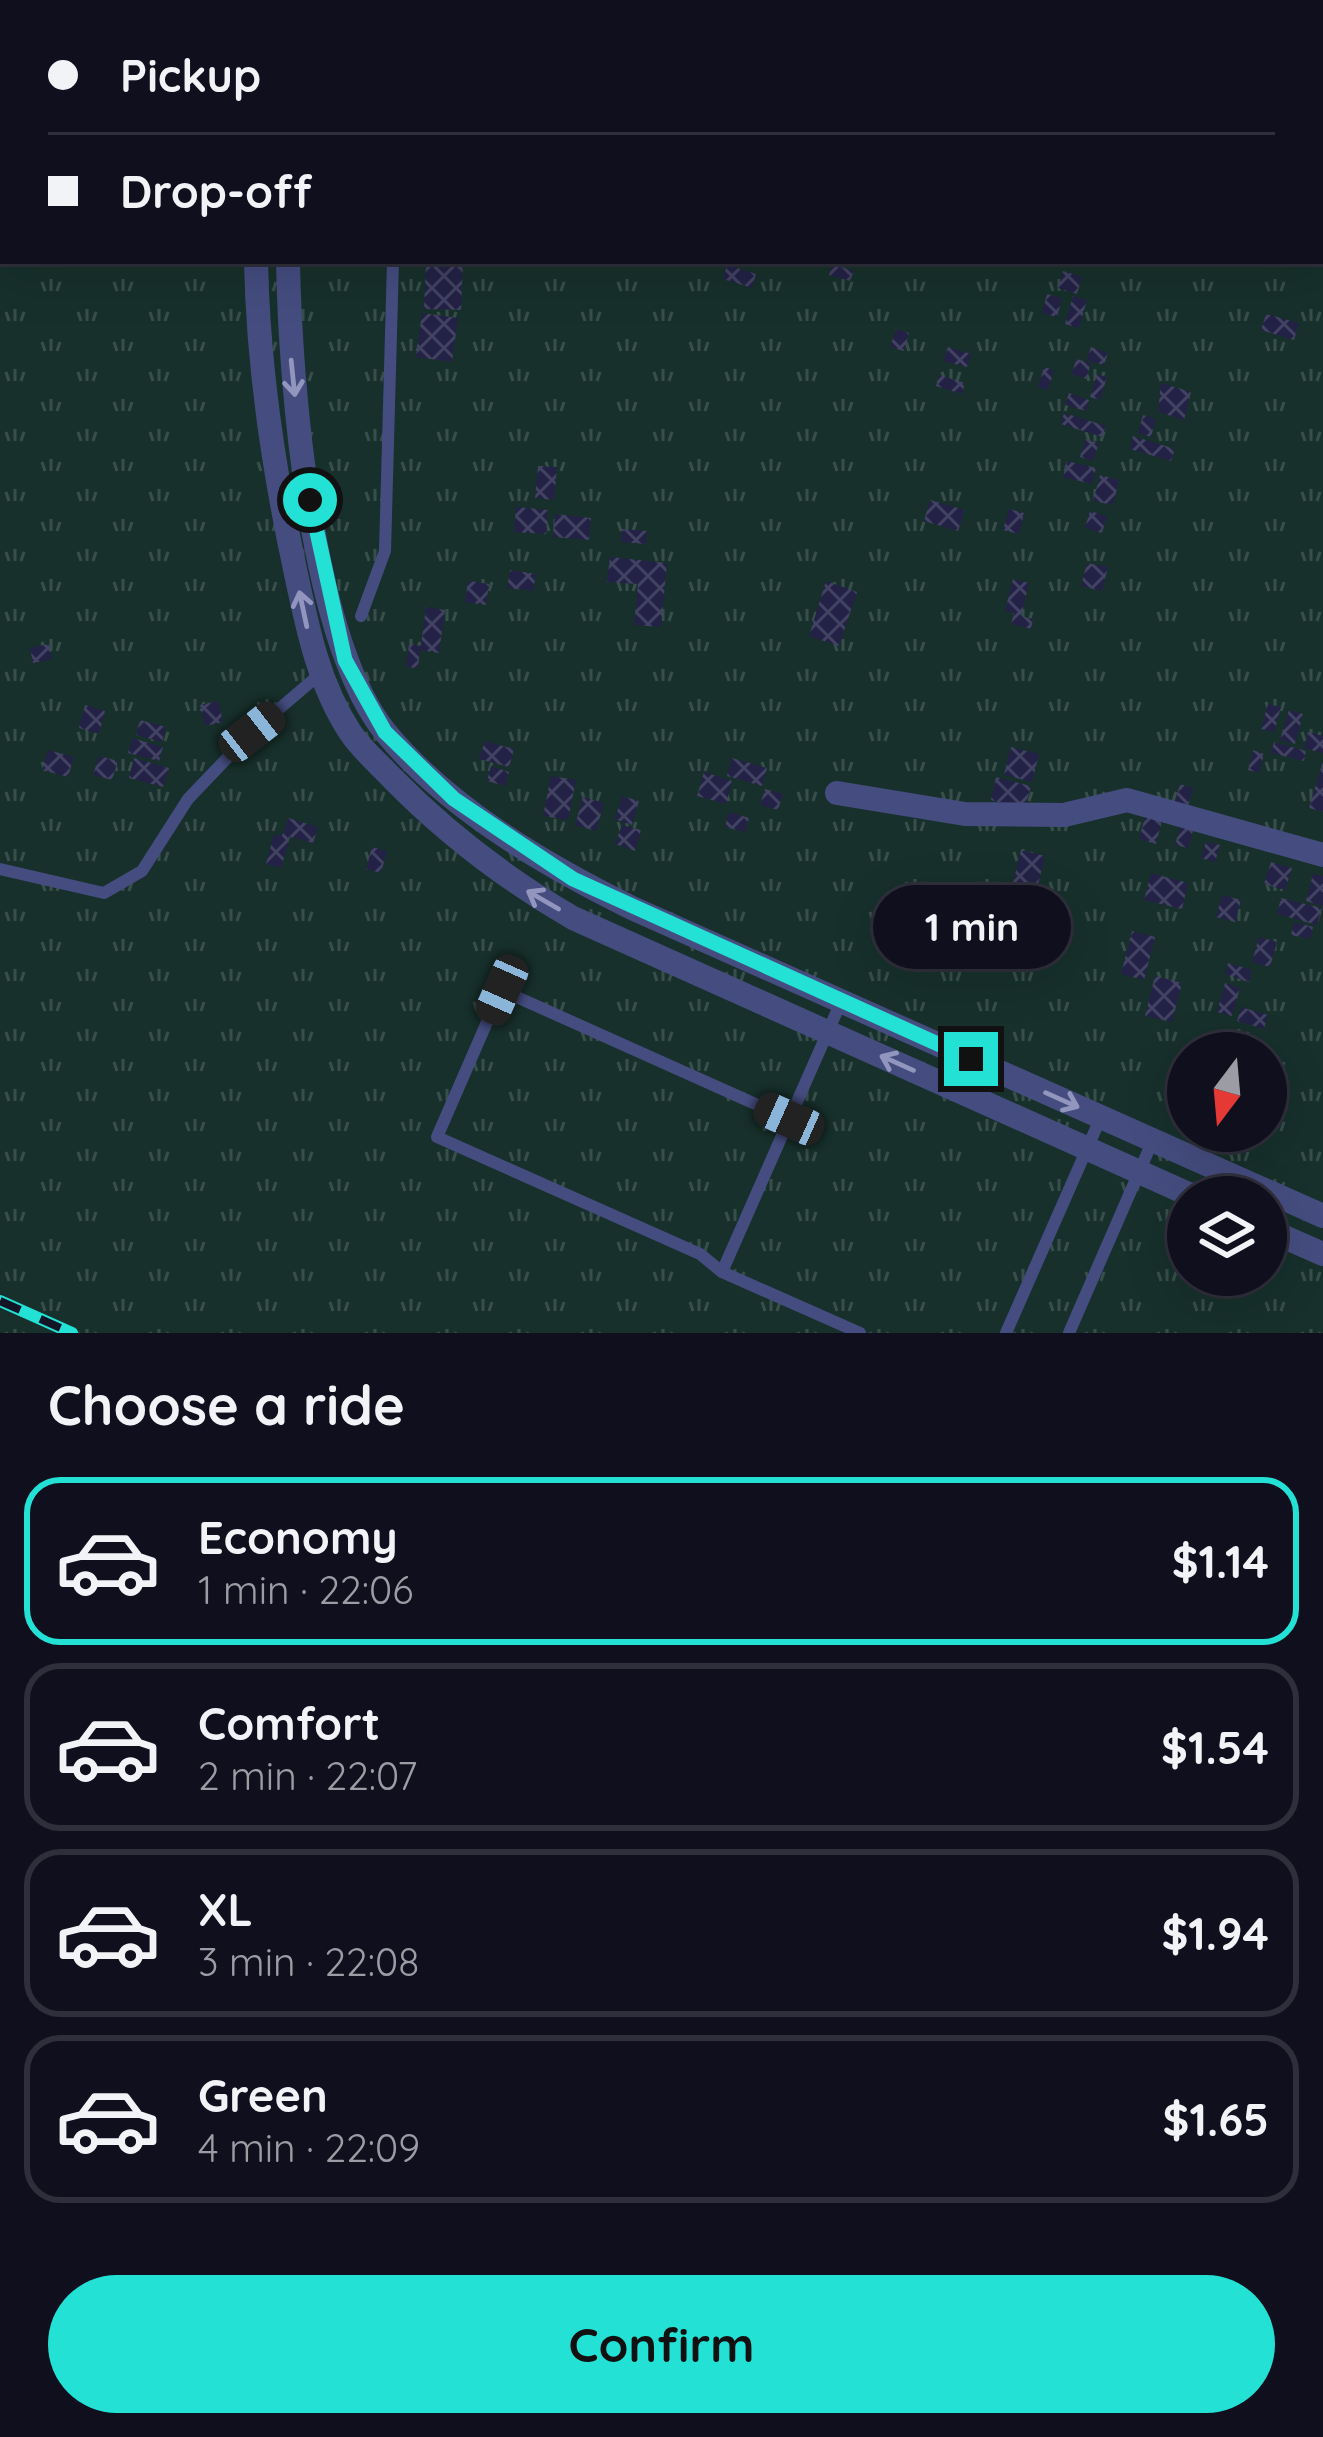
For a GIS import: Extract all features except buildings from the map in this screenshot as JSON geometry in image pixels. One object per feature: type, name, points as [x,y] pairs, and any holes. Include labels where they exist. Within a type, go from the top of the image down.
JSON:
[{"type":"street","points":[[256,264],[258,350],[309,637],[330,698],[353,737],[470,851],[573,918],[1167,1184]]},
{"type":"street","points":[[288,264],[289,345],[316,533],[345,660],[385,732],[454,799],[573,879],[1323,1216]]},
{"type":"street","points":[[837,793],[965,814],[1064,815],[1127,800],[1323,855]]},
{"type":"street","points":[[1287,1238],[1323,1254]]},
{"type":"lane","points":[[361,616],[385,551],[393,264]]},
{"type":"lane","points":[[0,869],[104,893],[142,871],[188,800],[252,732],[321,674]]},
{"type":"lane","points":[[789,1119],[502,990],[437,1137],[700,1254],[722,1272],[860,1333]]},
{"type":"lane","points":[[722,1272],[841,1001]]},
{"type":"lane","points":[[1006,1333],[1101,1117]]},
{"type":"lane","points":[[1069,1333],[1153,1140]]},
{"type":"green space","points":[[0,264],[1323,264],[1323,1333],[0,1333]]},
{"type":"railway","points":[[0,1301],[72,1333]]},
{"type":"route","points":[[310,500],[345,660],[385,732],[454,799],[573,879],[971,1059]]}]
